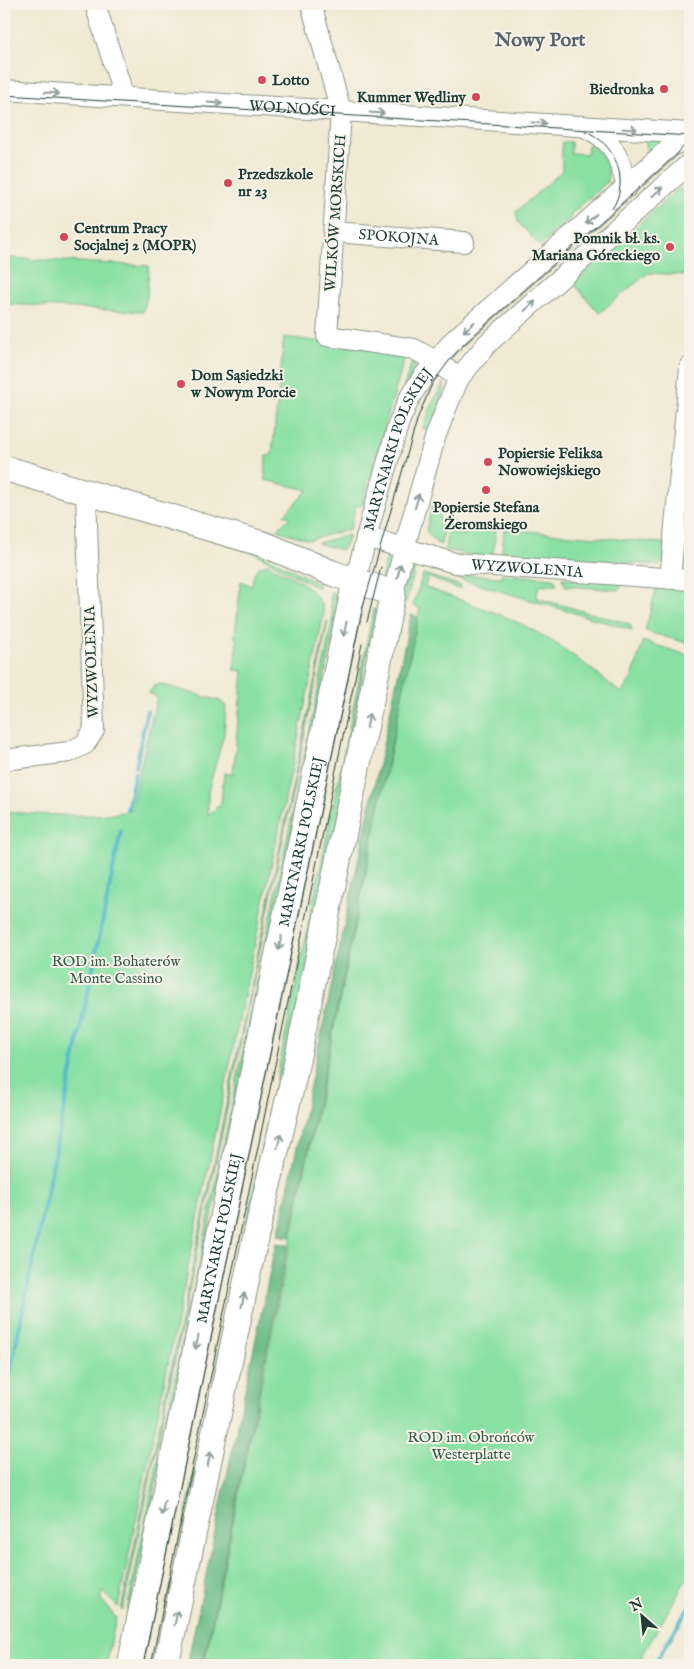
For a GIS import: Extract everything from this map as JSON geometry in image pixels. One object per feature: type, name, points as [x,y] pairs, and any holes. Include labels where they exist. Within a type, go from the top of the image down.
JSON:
[{"type":"main road","points":[[4,468],[266,545],[355,582],[394,593]]},
{"type":"main road","name":"MARYNARKI POLSKIEJ","points":[[130,1665],[355,582]]},
{"type":"main road","name":"MARYNARKI POLSKIEJ","points":[[166,1665],[254,1245],[297,1061],[394,593]]},
{"type":"street","points":[[95,4],[120,84],[121,97]]},
{"type":"street","name":"WILKÓW MORSKICH","points":[[311,4],[341,111],[327,336],[414,349],[435,360]]},
{"type":"street","name":"WOLNOŚCI","points":[[4,90],[690,133]]},
{"type":"street","name":"WOLNOŚCI","points":[[581,126],[605,140],[613,148],[618,156],[627,187]]},
{"type":"street","name":"MARYNARKI POLSKIEJ","points":[[355,582],[399,422],[410,397],[435,360],[453,341],[673,145],[690,138]]},
{"type":"street","name":"MARYNARKI POLSKIEJ","points":[[394,593],[404,548],[435,438],[459,378],[488,343],[686,173]]},
{"type":"street","name":"SPOKOJNA","points":[[334,232],[464,242]]},
{"type":"street","points":[[435,360],[459,378]]},
{"type":"street","points":[[670,579],[690,367]]},
{"type":"street","name":"WYZWOLENIA","points":[[4,760],[69,752],[86,744],[94,730],[86,492]]},
{"type":"street","name":"WYZWOLENIA","points":[[366,537],[455,563],[690,580]]},
{"type":"green space","points":[[646,138],[666,139],[646,161]]},
{"type":"green space","points":[[562,142],[571,142],[571,153],[587,154],[588,145],[596,149],[607,165],[607,182],[571,214],[571,218],[540,246],[518,222],[516,212],[562,171]]},
{"type":"green space","points":[[677,190],[686,190],[690,196],[684,275],[648,273],[599,313],[574,282]]},
{"type":"green space","points":[[9,258],[149,266],[147,297],[143,312],[7,304]]},
{"type":"green space","points":[[284,337],[406,353],[362,506],[356,505],[350,529],[309,540],[277,530],[290,517],[284,515],[308,490],[265,480],[266,456],[272,455]]},
{"type":"green space","points":[[413,359],[415,366],[414,379],[397,408]]},
{"type":"green space","points":[[444,383],[444,391],[430,430],[423,428],[434,400]]},
{"type":"green space","points":[[432,506],[437,506],[438,508],[443,533],[441,545],[436,543],[426,530]]},
{"type":"green space","points":[[690,512],[690,566],[688,566],[686,563]]},
{"type":"green space","points":[[449,521],[454,521],[453,534],[465,535],[466,527],[496,529],[493,554],[490,556],[471,555],[445,550]]},
{"type":"green space","points":[[504,529],[662,543],[667,546],[662,564],[660,565],[504,555],[502,552]]},
{"type":"green space","points":[[349,535],[344,548],[341,550],[317,543]]},
{"type":"green space","points":[[253,549],[319,584],[317,588],[251,551]]},
{"type":"green space","points":[[388,551],[394,554],[390,577],[381,580]]},
{"type":"green space","name":"ROD im. Bohaterów Monte Cassino","points":[[267,564],[310,589],[316,596],[324,614],[118,1607],[103,1592],[101,1599],[116,1618],[106,1665],[4,1665],[4,812],[51,815],[99,815],[130,811],[157,697],[149,693],[154,686],[160,684],[220,701],[226,706],[224,734],[208,791],[208,815],[221,804],[224,773],[233,774],[243,671],[234,670],[237,641],[235,637],[241,581],[252,586],[255,572]]},
{"type":"green space","points":[[416,564],[406,603],[402,600],[405,580],[409,571]]},
{"type":"green space","points":[[432,567],[465,575],[501,577],[501,574],[554,578],[557,585],[539,586],[536,598],[630,624],[632,630],[456,578],[431,569]]},
{"type":"green space","name":"ROD im. Obrońców Westerplatte","points":[[423,574],[461,586],[459,589],[428,577],[425,587],[498,614],[538,633],[581,661],[621,693],[632,678],[643,641],[690,656],[690,1573],[637,1665],[204,1665],[420,608],[413,606]]},
{"type":"green space","points":[[562,578],[621,582],[621,588],[618,590],[566,586]]},
{"type":"green space","points":[[657,586],[690,588],[690,644],[645,631]]},
{"type":"green space","points":[[331,591],[340,604],[130,1610],[127,1610],[332,623]]},
{"type":"green space","points":[[374,608],[376,612],[354,718],[349,770],[155,1665]]},
{"type":"green space","points":[[411,615],[418,617],[290,1237],[278,1235]]},
{"type":"green space","points":[[327,621],[123,1610],[121,1610]]},
{"type":"green space","points":[[276,1243],[288,1245],[203,1665],[187,1665]]},
{"type":"waterway","points":[[136,767],[147,711]]},
{"type":"waterway","points":[[127,810],[135,773]]},
{"type":"waterway","points":[[4,1402],[121,831]]},
{"type":"waterway","points":[[654,1665],[690,1605]]},
{"type":"tram line","points":[[4,95],[690,136]]},
{"type":"tram line","points":[[585,131],[596,136],[605,144],[617,164],[620,175],[620,187],[618,198],[612,209]]},
{"type":"tram line","points":[[143,1665],[362,610],[418,417],[432,384],[466,342],[677,154],[690,139]]},
{"type":"tram line","points":[[367,622],[381,567]]},
{"type":"tram line","points":[[151,1665],[362,644]]},
{"type":"place","name":"Lotto","points":[[262,80]]},
{"type":"place","name":"Biedronka","points":[[664,89]]},
{"type":"place","name":"Kummer Wędliny","points":[[476,97]]},
{"type":"place","name":"Przedszkole nr 23","points":[[228,183]]},
{"type":"place","name":"Centrum Pracy Socjalnej 2 (MOPR)","points":[[64,237]]},
{"type":"place","name":"Pomnik bł. ks. Mariana Góreckiego","points":[[670,247]]},
{"type":"place","name":"Dom Sąsiedzki w Nowym Porcie","points":[[181,384]]},
{"type":"place","name":"Popiersie Feliksa Nowowiejskiego","points":[[488,462]]},
{"type":"place","name":"Popiersie Stefana Żeromskiego","points":[[486,490]]},
{"type":"district","name":"Nowy Port","points":[[540,39]]}]
